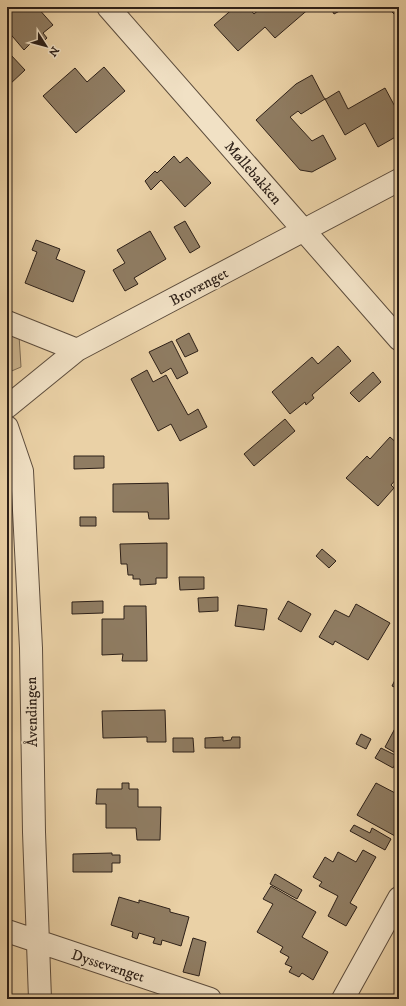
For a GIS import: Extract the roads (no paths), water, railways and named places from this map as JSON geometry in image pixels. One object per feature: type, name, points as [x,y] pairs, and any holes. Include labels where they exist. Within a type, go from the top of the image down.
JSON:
[{"type":"street","name":"Møllebakken","points":[[108,7],[399,339]]},
{"type":"street","name":"Brovænget","points":[[7,406],[77,350],[399,180]]},
{"type":"street","points":[[7,322],[77,350]]},
{"type":"street","name":"Åvendingen","points":[[7,428],[22,470],[31,648],[40,999]]},
{"type":"street","points":[[342,999],[399,898]]},
{"type":"street","name":"Dyssevænget","points":[[7,931],[210,999]]}]
